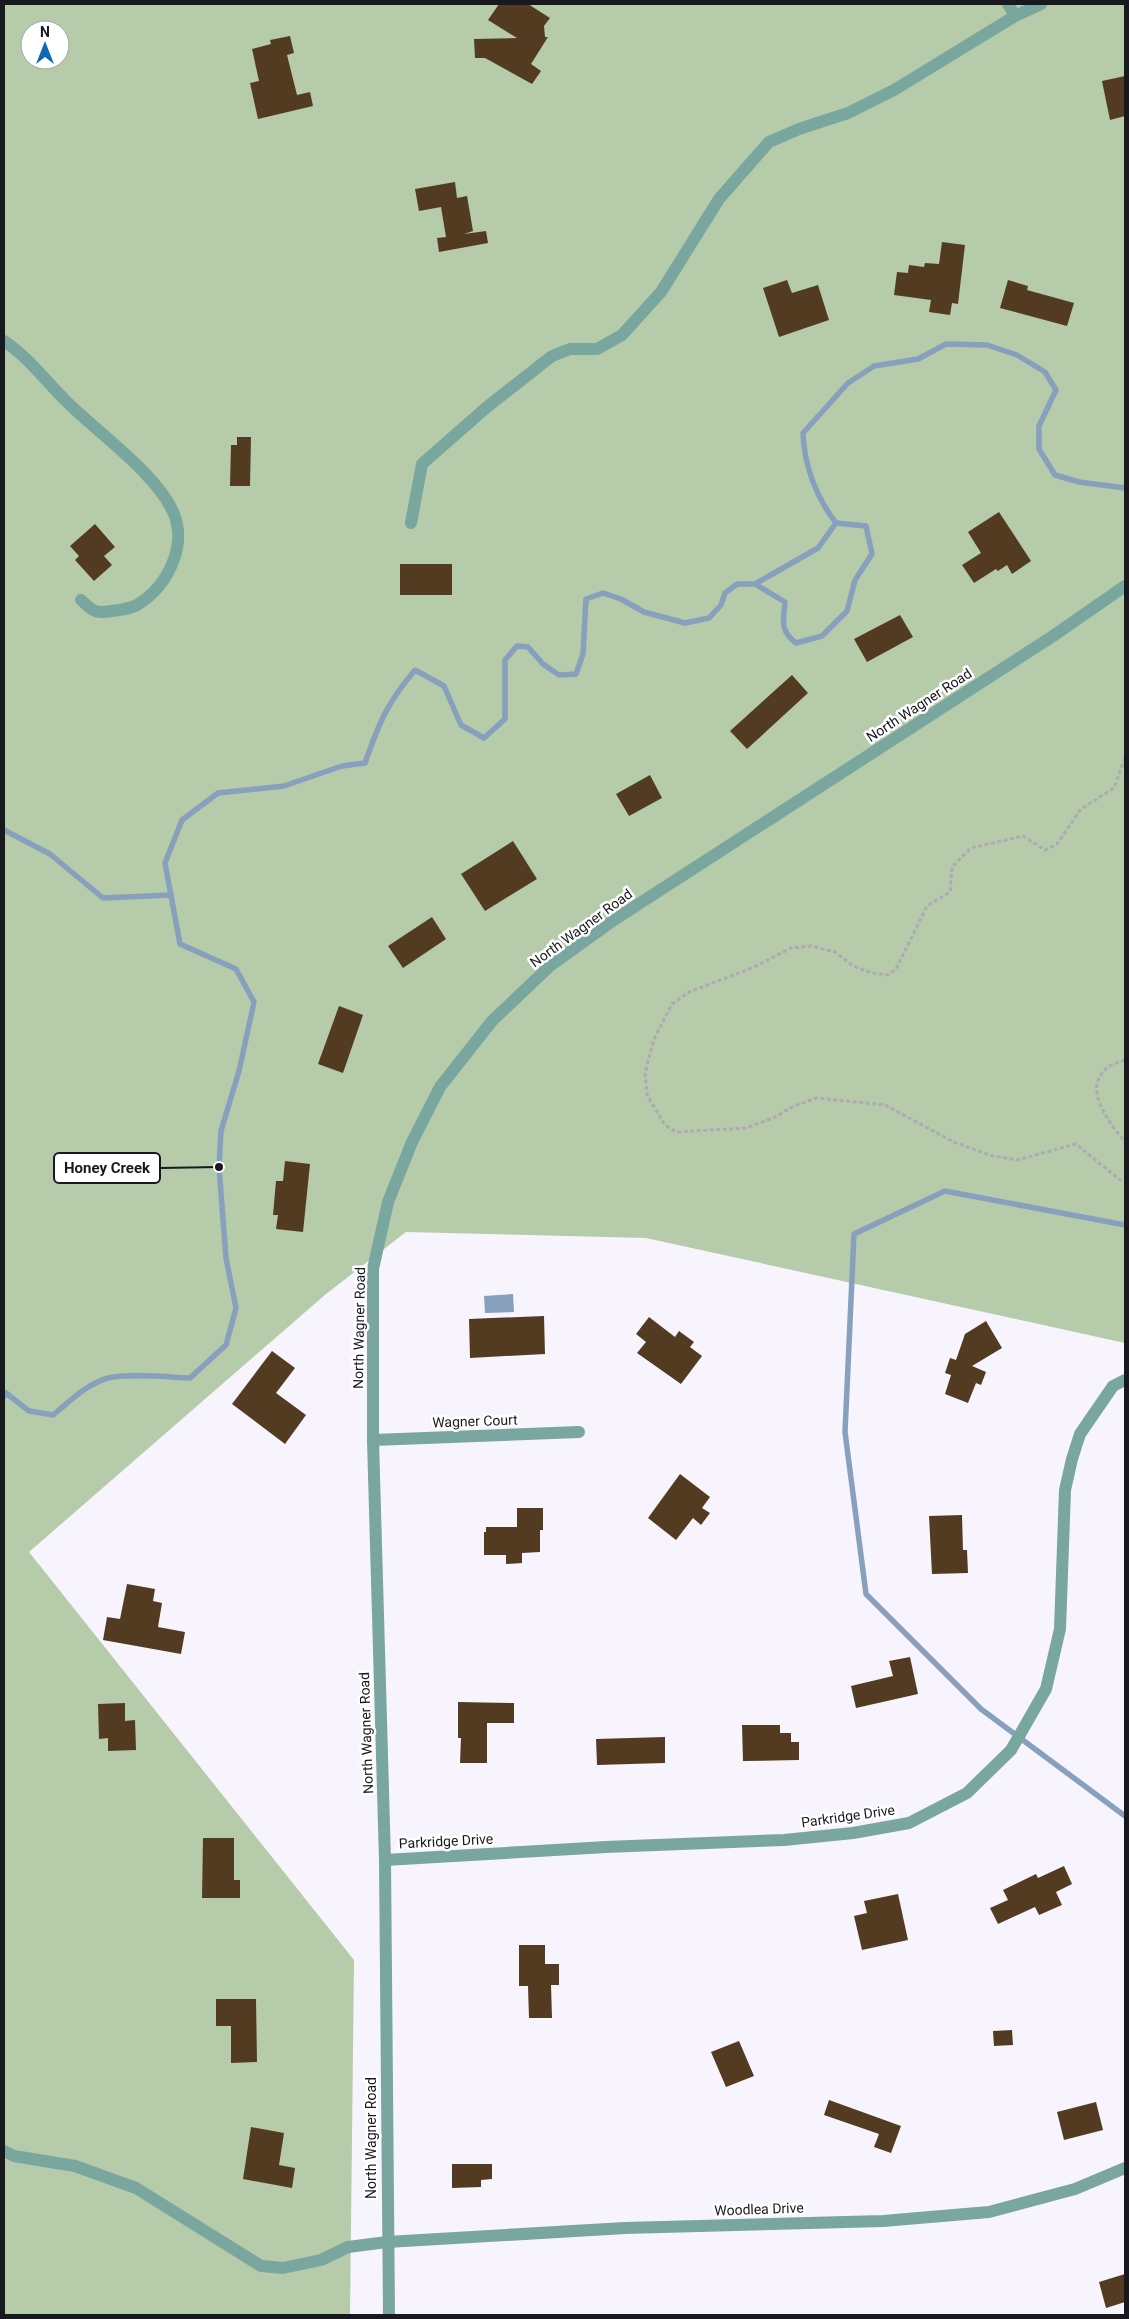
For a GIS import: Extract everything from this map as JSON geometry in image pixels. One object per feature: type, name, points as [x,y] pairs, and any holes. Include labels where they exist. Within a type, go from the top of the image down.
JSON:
[{"type":"street","points":[[1008,4],[1015,16]]},
{"type":"street","points":[[411,523],[422,464],[487,407],[551,357],[570,349],[597,349],[622,336],[661,292],[718,199],[770,142],[799,129],[848,113],[894,90],[1015,16],[1041,4]]},
{"type":"street","points":[[4,341],[19,351],[64,400],[140,470],[164,497],[174,514],[180,535],[177,551],[168,573],[153,592],[136,606],[111,612],[93,611],[82,600]]},
{"type":"street","name":"North Wagner Road","points":[[389,2315],[385,1860],[373,1440],[373,1269],[388,1202],[412,1142],[440,1087],[492,1021],[550,966],[614,920],[1046,641],[1125,586]]},
{"type":"street","name":"Parkridge Drive","points":[[385,1860],[606,1847],[784,1840],[853,1833],[909,1823],[966,1794],[1011,1750],[1046,1689],[1060,1629],[1065,1490],[1072,1459],[1080,1434],[1113,1386],[1125,1380]]},
{"type":"street","name":"Wagner Court","points":[[373,1440],[579,1432]]},
{"type":"street","name":"Woodlea Drive","points":[[4,2151],[14,2156],[75,2166],[136,2188],[261,2266],[283,2268],[321,2260],[348,2247],[387,2242],[625,2228],[883,2221],[989,2212],[1075,2189],[1125,2168]]},
{"type":"path","points":[[1125,758],[1114,788],[1081,808],[1057,844],[1045,850],[1023,836],[971,848],[952,867],[950,892],[927,906],[896,969],[888,975],[872,973],[854,966],[836,952],[811,946],[791,948],[752,968],[689,992],[672,1004],[654,1039],[645,1073],[647,1095],[665,1125],[676,1132],[746,1128],[773,1118],[796,1105],[817,1098],[852,1100],[885,1105],[954,1142],[989,1155],[1017,1160],[1076,1144],[1120,1180],[1125,1180]]},
{"type":"path","points":[[1125,1060],[1108,1067],[1099,1079],[1097,1095],[1104,1115],[1125,1142]]},
{"type":"green space","points":[[4,4],[1125,4],[1125,1343],[646,1238],[406,1232],[326,1294],[29,1552],[354,1960],[350,2315],[4,2315]]},
{"type":"water","points":[[513,1294],[514,1312],[485,1313],[484,1296]]},
{"type":"building","points":[[499,4],[528,4],[550,18],[544,26],[545,37],[548,37],[531,64],[541,71],[532,84],[485,58],[475,58],[474,39],[517,38],[488,20]]},
{"type":"building","points":[[290,36],[294,53],[287,55],[297,95],[310,92],[313,106],[258,119],[250,83],[259,81],[252,49],[271,44],[270,40]]},
{"type":"building","points":[[1125,76],[1125,116],[1110,120],[1102,81]]},
{"type":"building","points":[[455,182],[457,198],[467,196],[473,231],[464,234],[486,231],[488,243],[439,252],[437,238],[446,237],[441,207],[419,211],[415,189]]},
{"type":"building","points":[[942,242],[965,245],[958,304],[952,303],[950,315],[929,312],[931,300],[894,295],[897,272],[908,273],[909,265],[924,267],[925,263],[939,264]]},
{"type":"building","points":[[787,280],[792,293],[818,285],[829,320],[779,337],[763,288]]},
{"type":"building","points":[[1008,280],[1028,286],[1027,290],[1074,303],[1067,326],[1000,308]]},
{"type":"building","points":[[237,437],[251,437],[250,486],[230,486],[231,445],[237,445]]},
{"type":"building","points":[[999,512],[1031,561],[1012,574],[1007,565],[998,571],[996,569],[974,583],[962,565],[981,553],[968,532]]},
{"type":"building","points":[[95,524],[115,547],[104,556],[112,565],[94,581],[75,560],[79,556],[70,546]]},
{"type":"building","points":[[400,564],[452,564],[452,595],[400,595]]},
{"type":"building","points":[[900,615],[913,637],[867,662],[854,639]]},
{"type":"building","points":[[792,675],[808,693],[747,749],[730,731]]},
{"type":"building","points":[[650,775],[662,798],[629,816],[616,794]]},
{"type":"building","points":[[513,841],[537,879],[485,911],[461,874]]},
{"type":"building","points":[[432,917],[446,939],[403,968],[388,946]]},
{"type":"building","points":[[339,1006],[363,1015],[343,1073],[318,1064]]},
{"type":"building","points":[[285,1161],[310,1164],[303,1232],[276,1229],[278,1215],[273,1215],[276,1181],[283,1181]]},
{"type":"building","points":[[544,1316],[545,1354],[470,1358],[469,1319]]},
{"type":"building","points":[[649,1317],[675,1337],[679,1331],[694,1342],[690,1347],[702,1356],[681,1384],[637,1353],[646,1342],[636,1334]]},
{"type":"building","points":[[986,1321],[1002,1348],[972,1366],[986,1372],[981,1385],[976,1383],[968,1403],[945,1394],[951,1375],[945,1373],[950,1358],[956,1360],[965,1334]]},
{"type":"building","points":[[272,1351],[295,1368],[276,1393],[306,1415],[285,1444],[232,1404]]},
{"type":"building","points":[[680,1474],[710,1497],[702,1508],[710,1513],[701,1525],[693,1518],[676,1540],[648,1518]]},
{"type":"building","points":[[517,1508],[543,1508],[540,1552],[522,1553],[522,1563],[506,1564],[506,1555],[484,1555],[484,1532],[486,1532],[486,1527],[517,1527]]},
{"type":"building","points":[[962,1515],[963,1550],[967,1550],[968,1573],[932,1574],[929,1516]]},
{"type":"building","points":[[127,1584],[155,1589],[153,1601],[162,1603],[158,1627],[185,1632],[181,1654],[103,1640],[107,1617],[120,1619]]},
{"type":"building","points":[[910,1657],[918,1694],[856,1708],[851,1686],[893,1676],[889,1661]]},
{"type":"building","points":[[458,1702],[514,1703],[514,1723],[487,1723],[487,1763],[460,1763],[461,1738],[458,1738]]},
{"type":"building","points":[[125,1703],[125,1721],[135,1720],[136,1750],[108,1751],[108,1738],[99,1739],[98,1704]]},
{"type":"building","points":[[742,1725],[780,1725],[780,1733],[791,1733],[791,1742],[799,1742],[799,1760],[743,1761]]},
{"type":"building","points":[[665,1737],[665,1763],[597,1765],[596,1739]]},
{"type":"building","points":[[203,1838],[234,1838],[234,1880],[240,1880],[240,1898],[202,1898]]},
{"type":"building","points":[[1064,1866],[1072,1884],[1056,1892],[1062,1905],[1039,1915],[1035,1907],[998,1924],[990,1908],[1008,1900],[1003,1890],[1036,1874],[1038,1878]]},
{"type":"building","points":[[898,1894],[908,1940],[862,1950],[854,1916],[867,1913],[864,1901]]},
{"type":"building","points":[[519,1945],[545,1945],[545,1964],[559,1964],[559,1985],[551,1985],[552,2018],[529,2018],[528,1986],[519,1986]]},
{"type":"building","points":[[216,1999],[256,1999],[257,2062],[231,2063],[231,2026],[216,2026]]},
{"type":"building","points":[[1012,2030],[1013,2045],[994,2046],[993,2031]]},
{"type":"building","points":[[739,2041],[754,2076],[726,2087],[711,2052]]},
{"type":"building","points":[[829,2100],[901,2126],[891,2153],[874,2147],[879,2134],[824,2115]]},
{"type":"building","points":[[1096,2102],[1103,2130],[1064,2140],[1057,2112]]},
{"type":"building","points":[[251,2127],[284,2133],[279,2165],[295,2168],[292,2188],[243,2179]]},
{"type":"building","points":[[452,2164],[492,2164],[492,2179],[481,2180],[481,2187],[452,2188]]},
{"type":"building","points":[[1125,2274],[1125,2302],[1106,2308],[1099,2282]]},
{"type":"waterway","points":[[4,1396],[6,1393],[29,1411],[53,1415],[93,1384],[108,1378],[137,1376],[190,1378],[226,1345],[236,1308],[226,1258],[219,1167],[221,1131],[239,1071],[254,1002],[236,969],[180,944],[165,863],[182,820],[218,793],[284,786],[342,766],[365,763],[385,714],[397,693],[415,670],[444,686],[461,725],[484,738],[505,719],[505,660],[517,646],[528,647],[543,664],[559,675],[576,674],[583,654],[586,599],[603,593],[621,599],[644,612],[685,623],[709,618],[721,605],[725,593],[737,584],[755,584],[785,602],[783,620],[785,630],[796,643],[822,636],[847,611],[855,580],[872,554],[866,526],[836,523],[817,492],[806,457],[803,433],[848,383],[874,366],[918,359],[946,344],[987,345],[1017,355],[1045,372],[1056,390],[1039,426],[1039,449],[1055,475],[1079,482],[1125,488]]},
{"type":"waterway","points":[[755,584],[818,548],[836,523]]},
{"type":"waterway","points":[[4,830],[50,854],[103,898],[171,895]]},
{"type":"waterway","points":[[1125,1225],[945,1191],[854,1234],[845,1432],[866,1594],[981,1709],[1125,1816]]},
{"type":"place","name":"Honey Creek","points":[[219,1167]]}]
